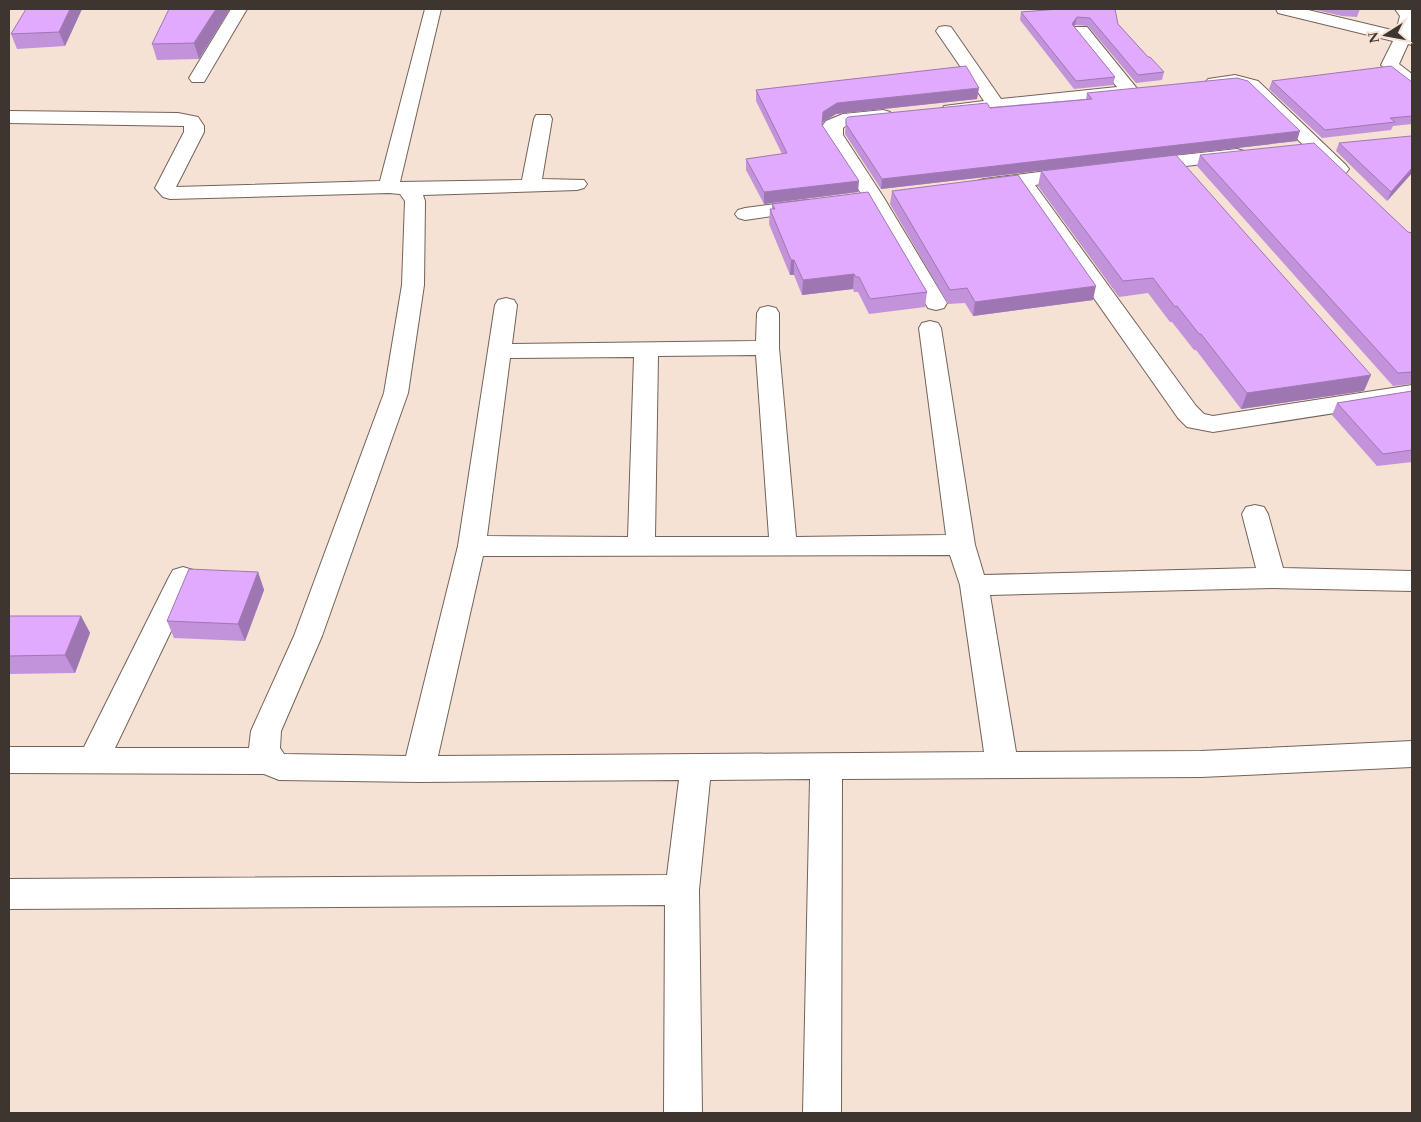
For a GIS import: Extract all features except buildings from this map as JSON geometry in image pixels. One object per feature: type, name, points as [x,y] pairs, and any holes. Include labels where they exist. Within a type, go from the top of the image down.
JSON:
[{"type":"street","points":[[198,78],[239,9]]},
{"type":"street","points":[[397,188],[433,9]]},
{"type":"street","points":[[1284,9],[1304,12],[1408,38]]},
{"type":"street","points":[[1408,14],[1408,38],[1390,65],[1412,83]]},
{"type":"street","points":[[945,31],[996,105]]},
{"type":"street","points":[[1081,31],[1130,91]]},
{"type":"street","points":[[1197,84],[1235,80],[1252,85],[1350,180]]},
{"type":"street","points":[[929,112],[1149,89]]},
{"type":"street","points":[[901,115],[843,120],[833,125],[834,135],[875,198],[933,316],[961,545],[974,585],[1002,765]]},
{"type":"street","points":[[9,118],[178,119],[190,122],[194,126],[194,132],[165,188],[170,193],[576,184]]},
{"type":"street","points":[[531,184],[543,119]]},
{"type":"street","points":[[1287,150],[1345,144]]},
{"type":"street","points":[[1129,167],[1257,153]]},
{"type":"street","points":[[1178,161],[1198,183]]},
{"type":"street","points":[[963,187],[1100,171]]},
{"type":"street","points":[[1022,180],[1187,412],[1196,421],[1213,424],[1380,389],[1412,393]]},
{"type":"street","points":[[268,760],[264,748],[266,731],[308,636],[396,393],[413,285],[415,201],[412,194],[397,188]]},
{"type":"street","points":[[745,214],[828,204]]},
{"type":"street","points":[[419,769],[472,546],[506,305]]},
{"type":"street","points":[[768,313],[767,348],[783,548]]},
{"type":"street","points":[[498,351],[767,348]]},
{"type":"street","points":[[641,546],[646,349]]},
{"type":"street","points":[[1255,514],[1272,578]]},
{"type":"street","points":[[472,546],[783,548],[961,545]]},
{"type":"street","points":[[93,760],[183,577]]},
{"type":"street","points":[[974,585],[1272,578],[1412,581]]},
{"type":"street","points":[[9,760],[268,760],[279,767],[304,769],[419,769],[1201,764],[1412,754]]},
{"type":"street","points":[[822,1113],[826,766]]},
{"type":"street","points":[[683,1113],[682,890],[696,767]]},
{"type":"street","points":[[9,894],[682,890]]}]
